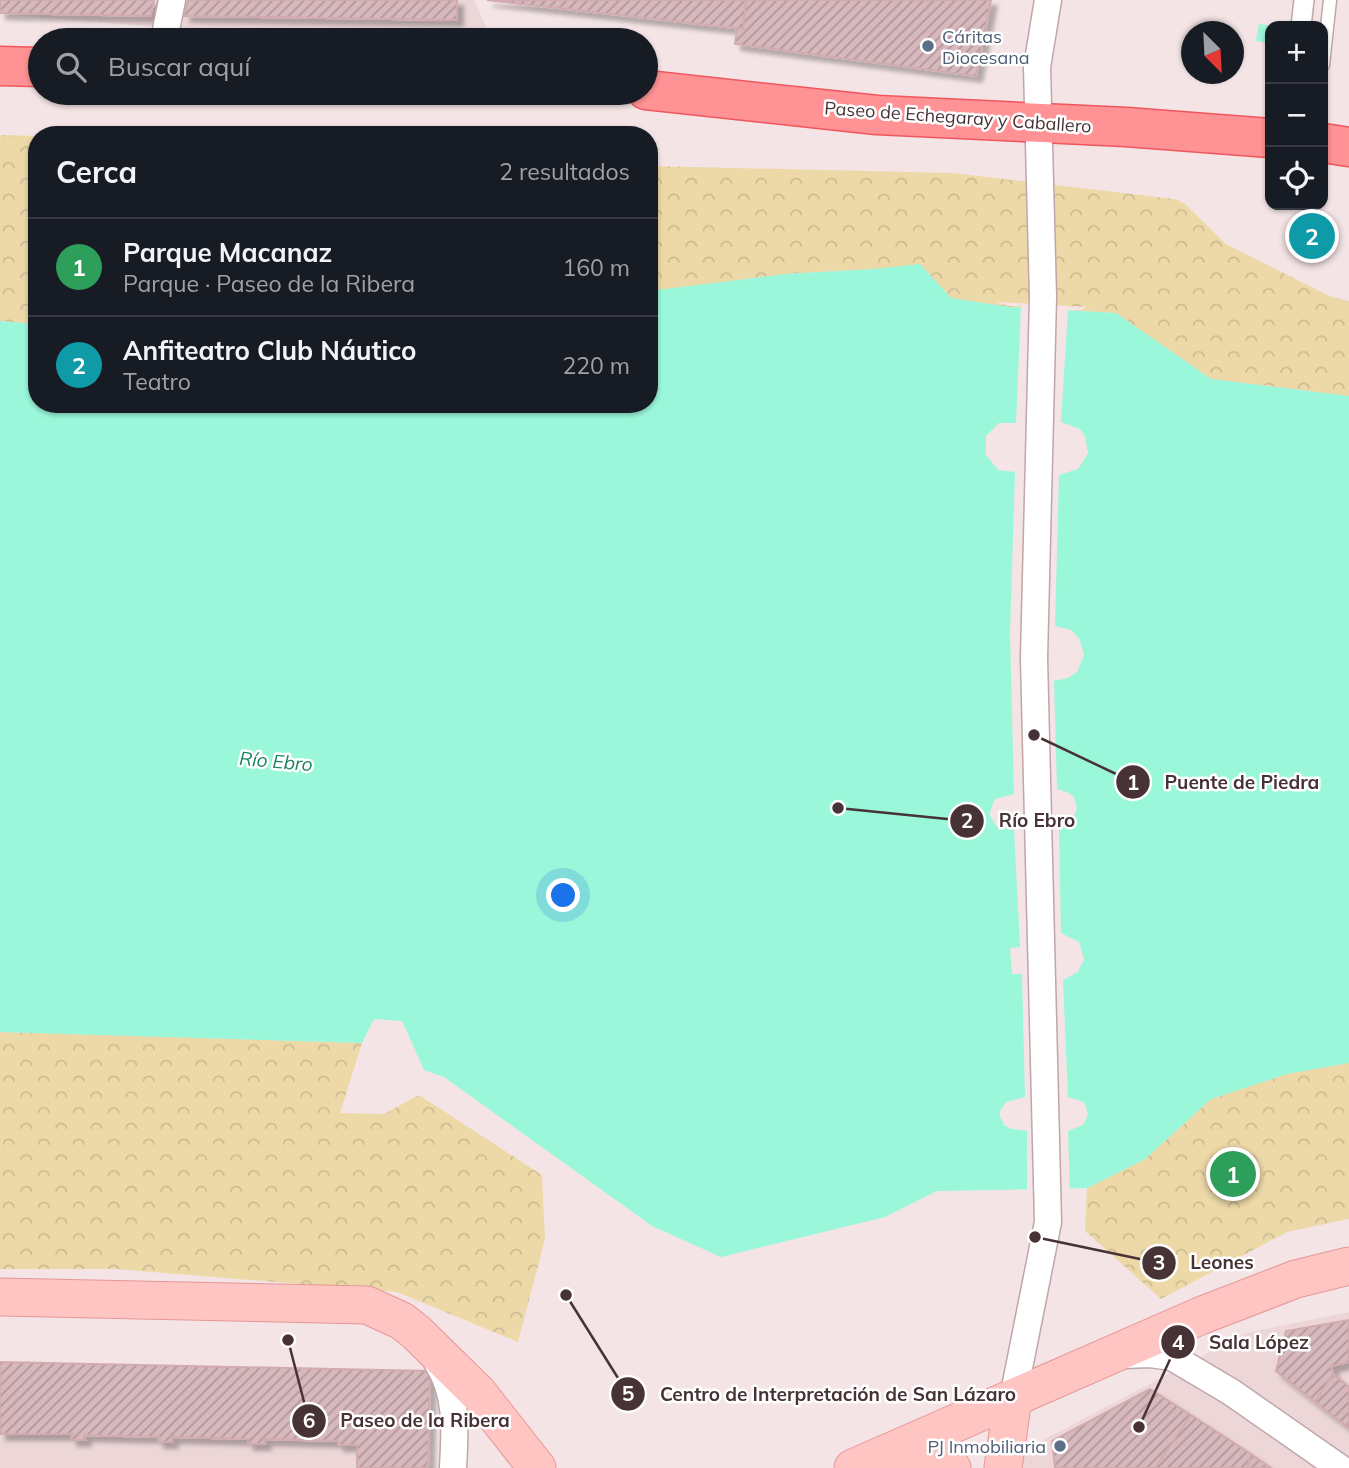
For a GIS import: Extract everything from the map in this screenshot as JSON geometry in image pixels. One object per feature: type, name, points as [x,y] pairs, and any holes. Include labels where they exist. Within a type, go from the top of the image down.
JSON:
[{"type":"main road","name":"Paseo de Echegaray y Caballero","points":[[658,91],[877,115],[1265,138]]},
{"type":"main road","points":[[1328,144],[1349,147]]},
{"type":"main road","points":[[853,1468],[1269,1288],[1349,1266]]},
{"type":"main road","points":[[0,1297],[367,1305],[402,1321],[423,1339],[479,1394],[537,1468]]},
{"type":"main road","points":[[1003,1468],[1013,1398]]},
{"type":"main road","points":[[894,1451],[919,1454],[952,1468]]},
{"type":"street","points":[[166,28],[172,0]]},
{"type":"street","points":[[1013,1398],[1048,1222],[1034,658],[1043,296],[1037,67],[1048,0]]},
{"type":"street","points":[[1302,21],[1304,0]]},
{"type":"street","points":[[423,1339],[441,1368],[450,1390],[454,1408],[453,1468]]},
{"type":"street","points":[[1108,1356],[1150,1354],[1172,1357],[1231,1392],[1339,1468]]},
{"type":"lane","points":[[1328,21],[1330,0]]},
{"type":"shaded area","points":[[0,0],[474,0],[487,28],[169,28],[0,14]]},
{"type":"shaded area","points":[[1349,1312],[1349,1468],[998,1468],[1047,1438],[1246,1333]]},
{"type":"shaded area","points":[[0,1370],[409,1370],[428,1390],[429,1468],[0,1468]]},
{"type":"green space","points":[[0,135],[28,136],[28,323],[0,321]]},
{"type":"green space","points":[[658,166],[952,173],[1175,199],[1185,204],[1226,244],[1329,296],[1349,301],[1349,396],[1211,379],[1116,313],[1009,307],[951,298],[920,264],[785,274],[658,290]]},
{"type":"green space","points":[[0,1032],[362,1043],[340,1113],[384,1114],[419,1095],[542,1175],[545,1239],[518,1342],[397,1292],[116,1269],[0,1269]]},
{"type":"green space","points":[[1349,1063],[1349,1219],[1287,1232],[1161,1299],[1085,1231],[1087,1188],[1145,1159],[1211,1099],[1287,1074]]},
{"type":"water","points":[[1259,24],[1265,25],[1265,42],[1256,41]]},
{"type":"water","points":[[920,264],[951,298],[1009,307],[1116,313],[1211,379],[1349,396],[1349,1063],[1287,1074],[1211,1099],[1145,1159],[1087,1188],[937,1191],[885,1217],[721,1257],[652,1226],[444,1077],[424,1070],[402,1021],[374,1019],[362,1043],[0,1032],[0,321],[28,323],[28,413],[658,413],[658,290],[785,274]]},
{"type":"pier","points":[[996,302],[1087,307],[1068,310],[1061,422],[1080,429],[1085,436],[1088,453],[1078,469],[1059,475],[1055,626],[1071,630],[1076,635],[1084,655],[1077,672],[1068,678],[1054,681],[1057,789],[1074,797],[1077,808],[1072,823],[1059,830],[1061,933],[1079,942],[1084,959],[1078,972],[1063,980],[1068,1097],[1084,1102],[1088,1114],[1083,1125],[1068,1131],[1070,1192],[1027,1193],[1027,1131],[1005,1126],[1000,1117],[1000,1111],[1006,1102],[1025,1097],[1022,974],[1012,974],[1010,948],[1020,947],[1014,829],[996,826],[989,814],[995,799],[1014,794],[1010,633],[1015,472],[998,470],[986,455],[986,436],[999,423],[1016,423],[1021,306]]},
{"type":"building","points":[[0,0],[154,0],[150,16],[0,13]]},
{"type":"building","points":[[188,0],[457,0],[457,20],[184,16]]},
{"type":"building","points":[[487,0],[741,0],[746,1],[743,29]]},
{"type":"building","points":[[741,0],[991,0],[976,76],[735,44],[737,28],[743,29],[746,1]]},
{"type":"building","points":[[1349,1320],[1349,1362],[1331,1366],[1333,1374],[1315,1402],[1276,1371],[1286,1331]]},
{"type":"building","points":[[0,1362],[430,1371],[428,1468],[357,1468],[357,1445],[338,1445],[338,1441],[264,1439],[265,1444],[248,1444],[248,1439],[171,1437],[172,1442],[158,1442],[159,1437],[84,1435],[85,1440],[71,1440],[72,1434],[0,1434]]},
{"type":"building","points":[[1333,1374],[1349,1387],[1349,1428],[1315,1402]]},
{"type":"building","points":[[1150,1389],[1191,1415],[1155,1468],[1055,1468],[1052,1441]]},
{"type":"building","points":[[1191,1415],[1251,1454],[1247,1468],[1155,1468]]},
{"type":"building","points":[[1251,1454],[1271,1468],[1247,1468]]},
{"type":"place","name":"Cáritas Diocesana","points":[[928,46]]},
{"type":"place","name":"Anfiteatro Club Náutico","points":[[1312,236]]},
{"type":"place","name":"Puente de Piedra","points":[[1034,735]]},
{"type":"place","name":"Río Ebro","points":[[838,808]]},
{"type":"place","name":"Parque Macanaz","points":[[1233,1174]]},
{"type":"place","name":"Leones","points":[[1035,1237]]},
{"type":"place","name":"Centro de Interpretación de San Lázaro","points":[[566,1295]]},
{"type":"place","name":"Paseo de la Ribera","points":[[288,1340]]},
{"type":"place","name":"Sala López","points":[[1139,1427]]},
{"type":"place","name":"PJ Inmobiliaria","points":[[1060,1446]]}]
